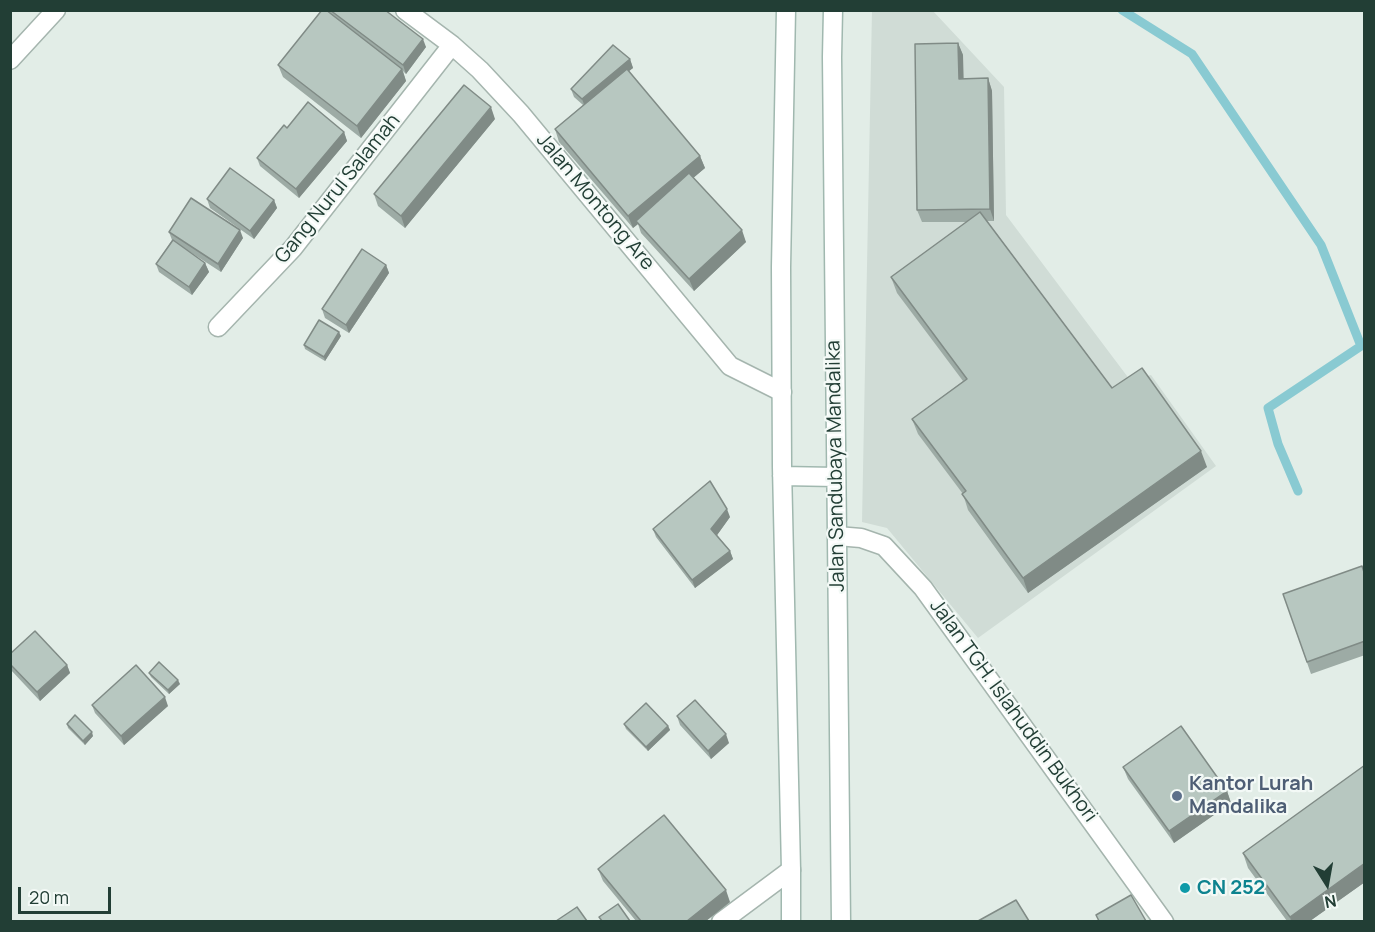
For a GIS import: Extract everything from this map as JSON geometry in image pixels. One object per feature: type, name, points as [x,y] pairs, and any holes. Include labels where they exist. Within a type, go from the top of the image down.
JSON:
[{"type":"main road","name":"Jalan Montong Are","points":[[405,10],[452,45],[480,70],[521,114],[730,366],[782,392]]},
{"type":"main road","points":[[786,10],[781,267],[782,476],[791,921]]},
{"type":"main road","name":"Jalan Sandubaya Mandalika","points":[[834,10],[841,921]]},
{"type":"main road","points":[[10,60],[55,11]]},
{"type":"main road","name":"Gang Nurul Salamah","points":[[218,327],[293,248],[452,45]]},
{"type":"main road","points":[[782,476],[836,477]]},
{"type":"main road","name":"Jalan TGH. Islahuddin Bukhori","points":[[837,536],[861,538],[884,546],[923,588],[1164,921]]},
{"type":"main road","points":[[721,921],[791,870]]},
{"type":"shaded area","points":[[872,10],[933,11],[1004,87],[1006,215],[1130,380],[1151,375],[1216,466],[978,638],[887,528],[862,522]]},
{"type":"building","points":[[322,10],[326,10],[402,69],[357,126],[278,65]]},
{"type":"building","points":[[330,10],[385,10],[423,39],[403,65]]},
{"type":"building","points":[[958,43],[959,79],[988,78],[990,209],[917,210],[915,44]]},
{"type":"building","points":[[613,45],[630,59],[582,99],[571,89]]},
{"type":"building","points":[[627,69],[700,156],[628,216],[555,129]]},
{"type":"building","points":[[464,85],[491,107],[401,216],[374,194]]},
{"type":"building","points":[[308,102],[344,132],[296,189],[257,158],[284,125],[287,128]]},
{"type":"building","points":[[230,168],[274,200],[250,231],[207,199]]},
{"type":"building","points":[[689,173],[742,230],[689,279],[636,221]]},
{"type":"building","points":[[191,198],[240,230],[218,264],[169,232]]},
{"type":"building","points":[[980,212],[1112,388],[1142,368],[1201,451],[1023,578],[962,494],[966,491],[912,419],[967,379],[891,277]]},
{"type":"building","points":[[173,240],[205,263],[189,287],[156,264]]},
{"type":"building","points":[[362,249],[386,265],[346,325],[322,309]]},
{"type":"building","points":[[319,320],[339,332],[324,357],[304,345]]},
{"type":"building","points":[[710,481],[727,509],[711,529],[730,551],[692,580],[653,529]]},
{"type":"building","points":[[1362,566],[1365,575],[1365,641],[1307,662],[1283,594]]},
{"type":"building","points":[[35,631],[67,665],[37,692],[10,664],[10,654]]},
{"type":"building","points":[[159,662],[178,680],[168,690],[149,673]]},
{"type":"building","points":[[136,665],[165,697],[121,736],[92,705]]},
{"type":"building","points":[[695,700],[726,734],[708,751],[677,716]]},
{"type":"building","points":[[646,703],[668,726],[646,747],[624,724]]},
{"type":"building","points":[[75,715],[92,732],[83,741],[67,724]]},
{"type":"building","points":[[1181,726],[1227,791],[1169,831],[1123,767]]},
{"type":"building","points":[[1365,765],[1365,863],[1290,917],[1243,853]]},
{"type":"building","points":[[664,815],[726,890],[687,921],[641,921],[598,869]]},
{"type":"building","points":[[1131,895],[1146,921],[1099,921],[1096,915]]},
{"type":"building","points":[[1016,900],[1029,921],[978,921]]},
{"type":"building","points":[[618,904],[630,921],[602,921],[599,917]]},
{"type":"building","points":[[577,907],[587,921],[556,921]]},
{"type":"waterway","points":[[1122,10],[1192,54],[1321,245],[1361,346],[1268,408],[1278,444],[1298,491]]},
{"type":"place","name":"Kantor Lurah Mandalika","points":[[1177,796]]},
{"type":"place","name":"CN 252","points":[[1185,888]]}]
